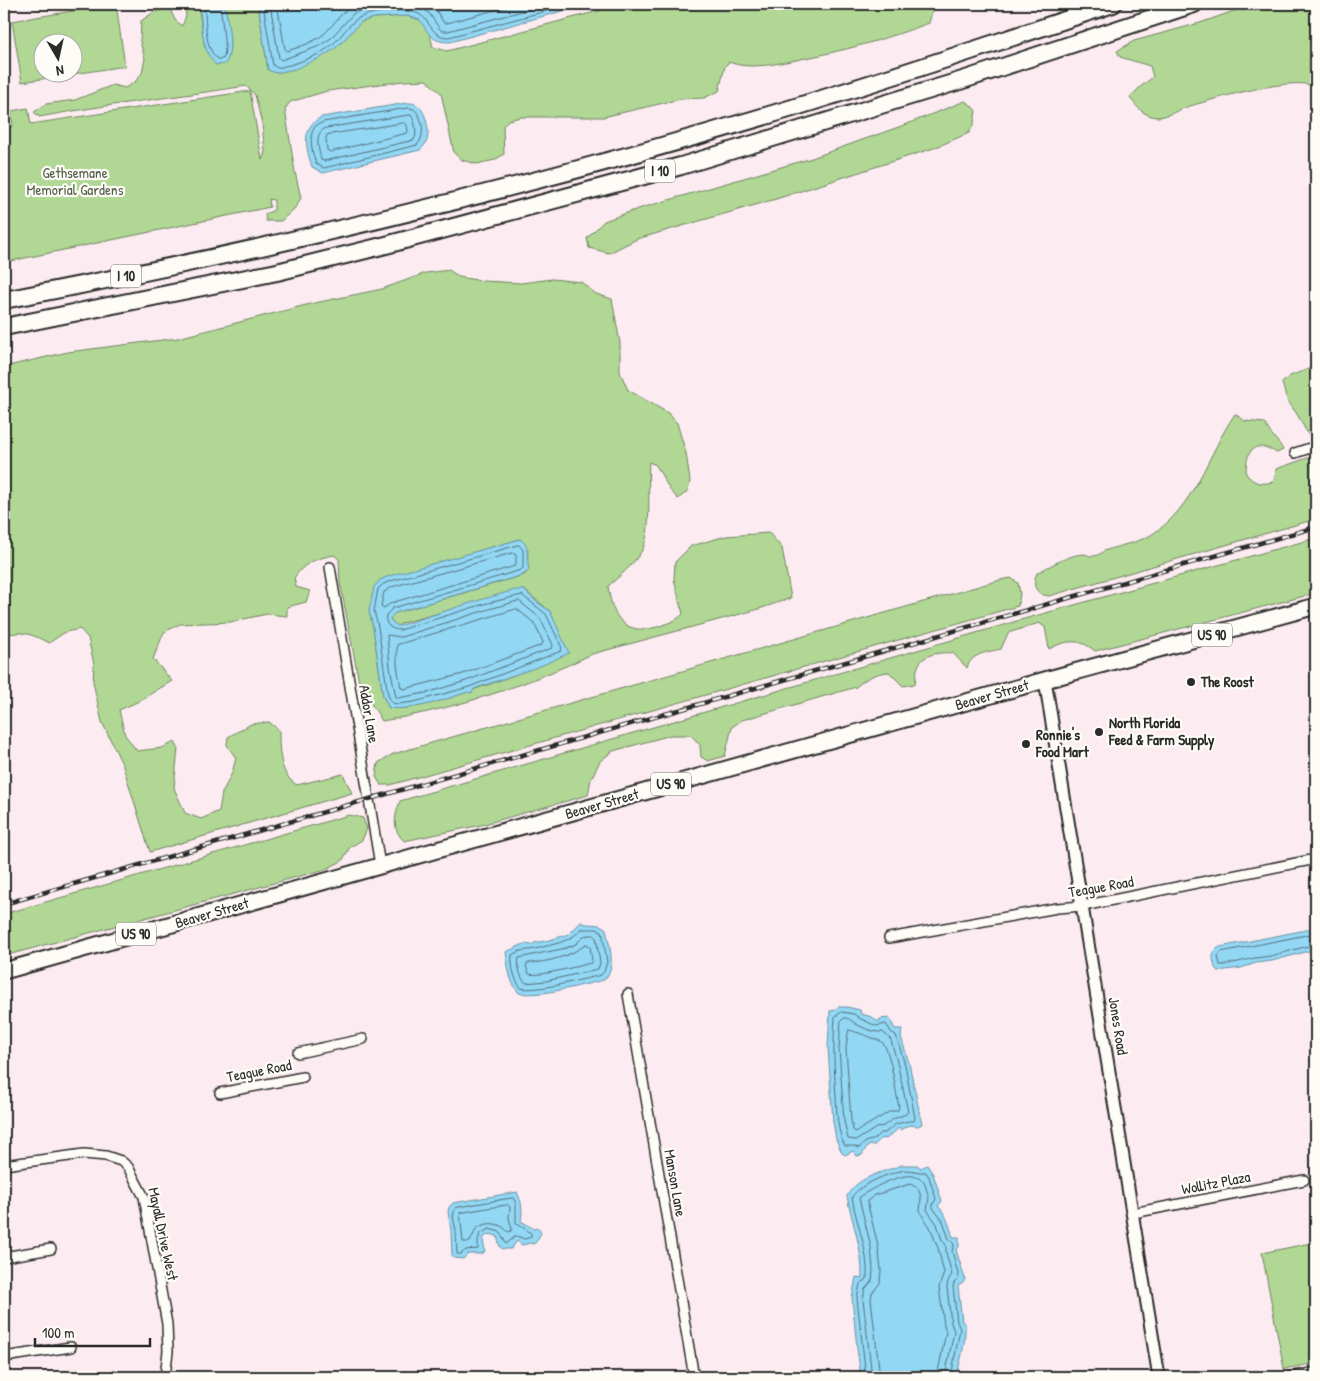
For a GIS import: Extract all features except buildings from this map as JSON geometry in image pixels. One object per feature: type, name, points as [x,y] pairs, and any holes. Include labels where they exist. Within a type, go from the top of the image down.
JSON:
[{"type":"highway","name":"I 10","points":[[4,300],[249,251],[399,215],[584,167],[788,109],[1113,4]]},
{"type":"highway","name":"I 10","points":[[4,327],[277,272],[386,246],[624,181],[864,111],[1194,4]]},
{"type":"main road","name":"Beaver Street","points":[[4,971],[1316,606]]},
{"type":"street","points":[[1295,452],[1316,446]]},
{"type":"street","name":"Addor Lane","points":[[330,567],[380,866]]},
{"type":"street","name":"Jones Road","points":[[1045,680],[1159,1377]]},
{"type":"street","name":"Teague Road","points":[[889,938],[1056,908],[1083,906],[1316,859]]},
{"type":"street","name":"Manson Lane","points":[[628,994],[694,1377]]},
{"type":"street","name":"Teague Road","points":[[298,1053],[363,1039]]},
{"type":"street","name":"Teague Road","points":[[220,1093],[303,1077]]},
{"type":"street","name":"Mayall Drive West","points":[[4,1165],[84,1154],[106,1156],[121,1161],[128,1167],[144,1197],[167,1324],[168,1351],[165,1377]]},
{"type":"street","name":"Wollitz Plaza","points":[[1133,1213],[1304,1180]]},
{"type":"street","points":[[4,1257],[51,1249]]},
{"type":"street","points":[[4,1357],[71,1347]]},
{"type":"street","points":[[1290,1377],[1316,1372]]},
{"type":"green space","points":[[116,4],[125,66],[82,73],[82,32],[32,32],[32,80],[22,82],[12,21]]},
{"type":"green space","name":"Gethsemane Memorial Gardens","points":[[185,4],[198,4],[205,48],[230,48],[225,4],[258,4],[268,70],[337,47],[361,22],[374,18],[407,16],[421,20],[430,35],[433,47],[447,51],[625,4],[934,4],[929,23],[896,35],[813,57],[771,64],[745,66],[729,62],[725,66],[719,91],[704,98],[681,99],[603,117],[521,117],[508,120],[503,126],[504,154],[495,160],[477,164],[462,160],[454,153],[441,93],[426,80],[403,81],[327,91],[290,102],[285,109],[301,198],[295,208],[281,221],[266,221],[265,214],[274,210],[274,200],[269,199],[270,207],[6,262],[4,251],[4,127],[13,126],[11,111],[28,108],[31,124],[250,91],[262,160],[265,152],[262,124],[255,95],[246,86],[39,117],[34,112],[46,104],[75,100],[113,85],[125,88],[135,82],[142,73],[145,58],[140,42],[141,21],[154,12],[170,9],[175,20],[182,26],[186,16]]},
{"type":"green space","points":[[1254,4],[1316,4],[1316,29],[1313,31],[1316,40],[1316,88],[1307,84],[1293,84],[1255,89],[1186,107],[1165,116],[1157,117],[1145,113],[1130,98],[1153,77],[1150,66],[1120,57],[1117,51],[1134,41],[1200,23]]},
{"type":"green space","points":[[965,101],[976,111],[974,123],[969,133],[934,148],[776,199],[637,239],[609,253],[589,248],[587,238],[604,221],[638,209],[812,158]]},
{"type":"green space","points":[[449,270],[459,277],[482,281],[521,283],[552,279],[581,282],[596,294],[612,299],[620,343],[620,372],[628,390],[668,413],[677,423],[686,453],[690,481],[688,491],[678,499],[670,490],[656,465],[649,462],[648,522],[645,544],[634,562],[608,586],[613,608],[624,623],[640,629],[650,628],[669,623],[681,616],[683,614],[674,579],[675,562],[691,546],[726,536],[769,533],[782,548],[791,598],[759,609],[592,654],[516,686],[463,703],[382,721],[360,687],[340,582],[339,559],[334,555],[316,560],[302,568],[294,578],[296,587],[310,591],[306,602],[287,607],[287,616],[267,614],[230,622],[180,624],[164,632],[153,659],[172,681],[137,702],[119,710],[125,735],[137,751],[162,748],[175,742],[178,748],[174,788],[185,813],[201,819],[219,811],[222,793],[232,773],[236,758],[227,745],[228,737],[251,724],[269,722],[279,730],[281,761],[291,781],[297,785],[343,774],[352,793],[150,852],[123,766],[102,722],[93,682],[94,664],[88,638],[80,629],[65,632],[49,643],[32,635],[21,633],[4,636],[4,367],[68,352],[178,338],[310,304],[382,289],[426,273]],"holes":[[[520,539],[528,549],[527,564],[529,570],[524,575],[395,613],[390,618],[398,626],[402,623],[524,590],[545,607],[526,670],[436,702],[409,708],[389,708],[383,696],[369,611],[380,580]]]},
{"type":"green space","points":[[1316,366],[1316,439],[1311,440],[1287,400],[1282,383],[1290,376]]},
{"type":"green space","points":[[1235,414],[1245,421],[1265,423],[1283,450],[1277,453],[1262,447],[1252,449],[1247,459],[1246,474],[1255,481],[1261,483],[1273,482],[1276,469],[1316,455],[1316,519],[1049,596],[1041,594],[1036,589],[1035,577],[1037,573],[1053,564],[1077,555],[1097,556],[1104,551],[1151,535],[1166,524],[1190,495]]},
{"type":"green space","points":[[1316,538],[1316,593],[1095,651],[1078,642],[1067,642],[1049,649],[1045,627],[1039,623],[1008,633],[1001,649],[976,656],[967,668],[953,653],[929,655],[919,664],[915,684],[903,686],[889,672],[879,674],[867,679],[856,687],[742,720],[732,727],[725,756],[708,761],[701,757],[700,745],[691,735],[671,735],[613,751],[600,761],[591,779],[588,795],[481,825],[404,841],[397,831],[395,822],[400,801],[1024,619]]},
{"type":"green space","points":[[1011,578],[1018,583],[1020,594],[1018,606],[390,785],[381,785],[376,777],[378,763],[393,754]]},
{"type":"green space","points":[[349,815],[363,818],[367,829],[362,840],[350,847],[342,861],[326,869],[4,956],[4,914]]},
{"type":"green space","points":[[1316,1242],[1316,1363],[1284,1369],[1262,1253]]},
{"type":"water","points":[[198,4],[225,4],[229,27],[230,51],[225,64],[216,65],[207,51],[204,44]]},
{"type":"water","points":[[258,4],[588,4],[450,42],[435,39],[428,33],[420,20],[407,16],[374,18],[361,22],[337,47],[322,57],[295,69],[276,73],[268,70]]},
{"type":"water","points":[[414,103],[419,106],[426,120],[428,136],[420,150],[323,173],[312,167],[306,139],[310,126],[315,121],[322,117]]},
{"type":"water","points":[[520,539],[526,545],[529,570],[523,575],[395,613],[390,618],[398,626],[483,599],[515,590],[524,590],[550,611],[569,653],[543,665],[474,689],[472,693],[468,692],[409,708],[389,708],[383,696],[369,611],[374,587],[380,580],[389,576]]},
{"type":"water","points":[[581,922],[600,925],[606,929],[611,962],[608,975],[604,980],[549,992],[519,993],[511,979],[506,952],[524,944],[532,945],[569,934]]},
{"type":"water","points":[[1316,928],[1316,949],[1241,968],[1218,971],[1215,968],[1213,953],[1220,947]]},
{"type":"water","points":[[838,1007],[860,1010],[861,1014],[872,1017],[878,1022],[880,1019],[889,1018],[895,1029],[902,1029],[901,1037],[909,1063],[922,1124],[918,1126],[909,1125],[900,1130],[899,1128],[886,1139],[882,1138],[873,1146],[870,1145],[862,1155],[857,1156],[853,1151],[845,1155],[842,1153],[836,1139],[833,1122],[828,1047],[830,1011],[836,1010]]},
{"type":"water","points":[[902,1165],[917,1165],[921,1168],[927,1165],[933,1174],[942,1201],[938,1206],[946,1217],[953,1237],[959,1237],[959,1247],[956,1250],[965,1279],[958,1286],[962,1322],[965,1323],[965,1337],[956,1377],[861,1377],[852,1298],[856,1277],[862,1278],[862,1268],[847,1196],[857,1184],[864,1180]]},
{"type":"water","points":[[517,1192],[521,1202],[521,1221],[534,1229],[538,1228],[541,1233],[536,1242],[522,1245],[517,1241],[511,1249],[503,1249],[500,1247],[497,1236],[490,1234],[485,1236],[483,1240],[485,1251],[482,1254],[468,1254],[463,1259],[454,1258],[452,1255],[449,1207],[453,1203]]},
{"type":"railway","points":[[4,904],[1316,527]]},
{"type":"place","name":"The Roost","points":[[1191,682]]},
{"type":"place","name":"North Florida Feed & Farm Supply","points":[[1099,732]]},
{"type":"place","name":"Ronnie's Food Mart","points":[[1026,744]]}]
